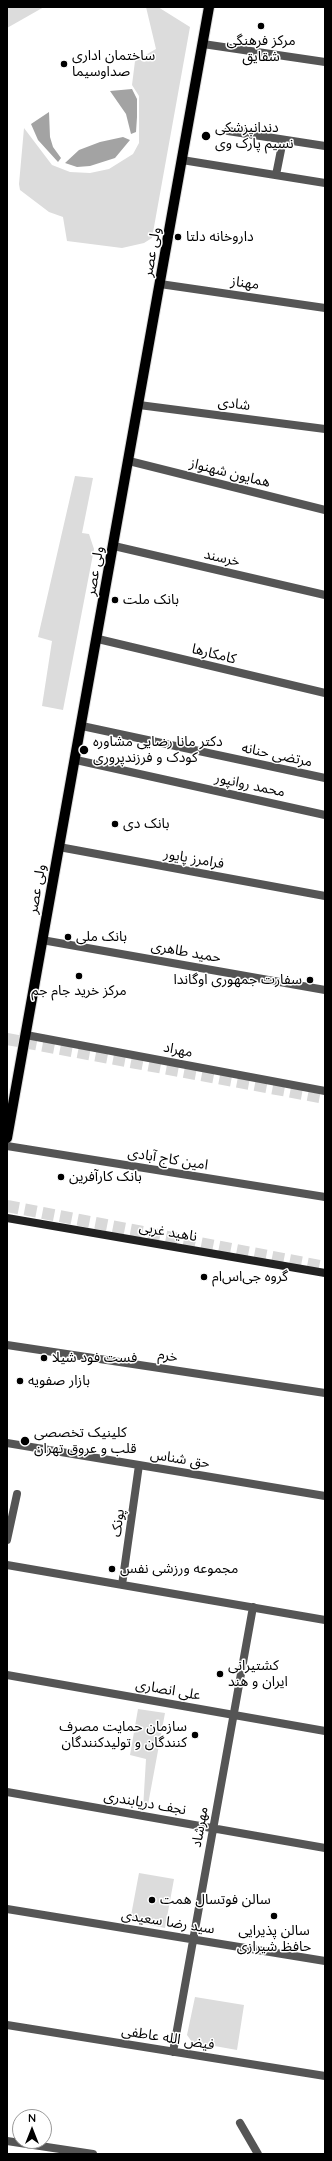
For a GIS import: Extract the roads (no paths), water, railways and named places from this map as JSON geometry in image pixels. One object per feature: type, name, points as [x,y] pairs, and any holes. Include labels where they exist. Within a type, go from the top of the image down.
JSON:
[{"type":"main road","name":"ولی عصر","points":[[7,1138],[98,639],[209,7]]},
{"type":"main road","name":"ناهید غربی","points":[[7,1218],[325,1273]]},
{"type":"street","points":[[203,44],[325,62]]},
{"type":"street","points":[[228,131],[325,146]]},
{"type":"street","points":[[276,175],[282,140]]},
{"type":"street","points":[[182,160],[325,183]]},
{"type":"street","name":"مهناز","points":[[160,284],[325,308]]},
{"type":"street","name":"شادی","points":[[139,405],[325,429]]},
{"type":"street","name":"همایون شهنواز","points":[[129,461],[325,510]]},
{"type":"street","name":"خرسند","points":[[114,546],[325,595]]},
{"type":"street","name":"کامکارها","points":[[98,639],[325,694]]},
{"type":"street","name":"مرتضی حنانه","points":[[82,726],[325,778]]},
{"type":"street","name":"محمد روانپور","points":[[76,760],[325,815]]},
{"type":"street","name":"فرامرز پایور","points":[[59,847],[325,896]]},
{"type":"street","name":"حمید طاهری","points":[[42,940],[325,990]]},
{"type":"street","name":"مهراد","points":[[26,1035],[325,1091]]},
{"type":"street","name":"امین کاج آبادی","points":[[7,1146],[325,1197]]},
{"type":"street","name":"خرم","points":[[7,1345],[325,1393]]},
{"type":"street","name":"حق شناس","points":[[7,1443],[325,1496]]},
{"type":"street","name":"پونک","points":[[122,1585],[139,1465]]},
{"type":"street","points":[[7,1540],[16,1494]]},
{"type":"street","points":[[7,1565],[325,1620]]},
{"type":"street","name":"مهرشاد","points":[[173,2052],[253,1608]]},
{"type":"street","name":"علی انصاری","points":[[7,1675],[325,1731]]},
{"type":"street","name":"نجف دریابندری","points":[[7,1792],[325,1848]]},
{"type":"street","name":"سید رضا سعیدی","points":[[7,1909],[325,1961]]},
{"type":"street","name":"فیض الله عاطفی","points":[[7,2025],[325,2076]]},
{"type":"street","points":[[240,2123],[258,2154]]},
{"type":"street","points":[[7,2141],[93,2154]]},
{"type":"tunnel","points":[[7,1039],[325,1098]]},
{"type":"tunnel","points":[[7,1206],[325,1267]]},
{"type":"place","name":"مرکز فرهنگی شقایق","points":[[261,26]]},
{"type":"place","name":"ساختمان اداری صداوسیما","points":[[64,64]]},
{"type":"place","name":"دندانپزشکی نسیم پارک وی","points":[[206,136]]},
{"type":"place","name":"داروخانه دلتا","points":[[178,237]]},
{"type":"place","name":"بانک ملت","points":[[115,600]]},
{"type":"place","name":"دکتر مانا رضایی مشاوره کودک و فرزندپروری","points":[[84,750]]},
{"type":"place","name":"بانک دی","points":[[115,824]]},
{"type":"place","name":"بانک ملی","points":[[68,937]]},
{"type":"place","name":"مرکز خرید جام جم","points":[[79,976]]},
{"type":"place","name":"سفارت جمهوری اوگاندا","points":[[310,980]]},
{"type":"place","name":"بانک کارآفرین","points":[[61,1177]]},
{"type":"place","name":"گروه جی‌اس‌ام","points":[[204,1277]]},
{"type":"place","name":"فست فود شیلا","points":[[44,1358]]},
{"type":"place","name":"بازار صفویه","points":[[20,1381]]},
{"type":"place","name":"کلینیک تخصصی قلب و عروق تهران","points":[[25,1441]]},
{"type":"place","name":"مجموعه ورزشی نفس","points":[[112,1569]]},
{"type":"place","name":"کشتیرانی ایران و هند","points":[[220,1674]]},
{"type":"place","name":"سازمان حمایت مصرف کنندگان و تولیدکنندگان","points":[[195,1735]]},
{"type":"place","name":"سالن فوتسال همت","points":[[152,1900]]},
{"type":"place","name":"سالن پذیرایی حافظ شیرازی","points":[[274,1916]]}]
